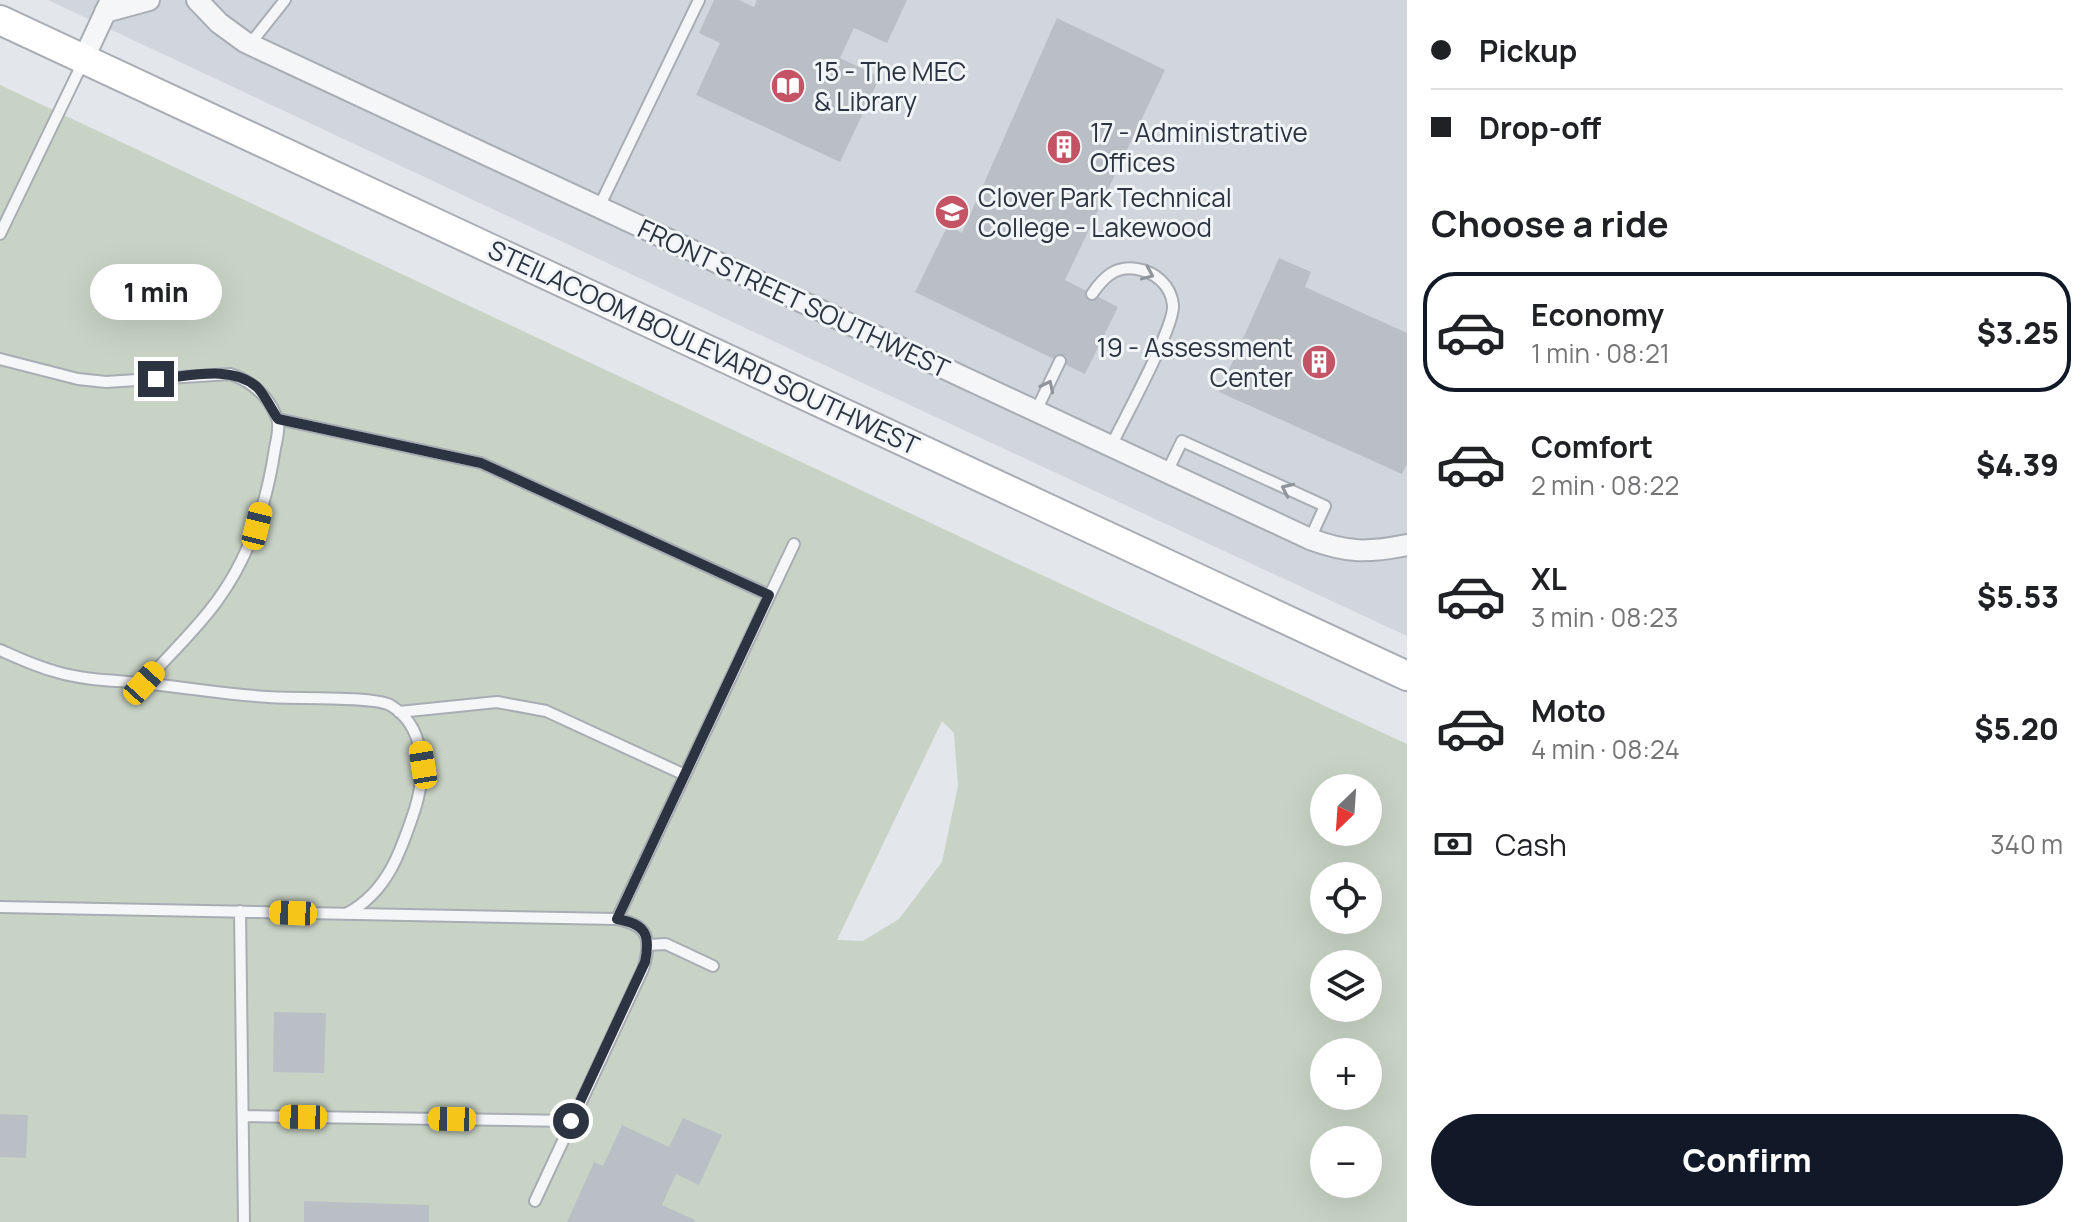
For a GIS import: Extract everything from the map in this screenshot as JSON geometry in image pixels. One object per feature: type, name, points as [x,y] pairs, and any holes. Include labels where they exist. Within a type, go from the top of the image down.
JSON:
[{"type":"main road","name":"STEILACOOM BOULEVARD SOUTHWEST","points":[[0,20],[1407,676]]},
{"type":"street","points":[[84,58],[108,6],[149,0]]},
{"type":"street","name":"FRONT STREET SOUTHWEST","points":[[197,0],[219,23],[250,44],[1310,539],[1354,552],[1371,553],[1407,545]]},
{"type":"lane","points":[[250,44],[285,0]]},
{"type":"lane","points":[[599,207],[699,0]]},
{"type":"lane","points":[[0,234],[84,58]]},
{"type":"lane","points":[[1092,294],[1103,278],[1130,267],[1149,271],[1170,291],[1174,308],[1168,329],[1111,446]]},
{"type":"lane","points":[[0,359],[78,379],[106,382],[230,374],[258,388],[278,419],[273,463],[257,526],[240,563],[217,601],[144,683]]},
{"type":"lane","points":[[1036,411],[1060,361]]},
{"type":"lane","points":[[278,419],[481,463],[769,595]]},
{"type":"lane","points":[[1167,472],[1182,441],[1325,506],[1310,539]]},
{"type":"lane","points":[[617,919],[794,544]]},
{"type":"lane","points":[[0,650],[56,672],[92,679],[265,697],[369,701],[387,703],[399,712],[409,722],[420,748],[423,765],[418,799],[401,849],[384,881],[368,900],[346,914]]},
{"type":"lane","points":[[399,712],[497,702],[546,711],[685,775]]},
{"type":"lane","points":[[0,907],[617,919],[638,924],[645,934],[647,945],[640,977],[535,1201]]},
{"type":"lane","points":[[240,911],[244,1222]]},
{"type":"lane","points":[[647,945],[666,944],[713,966]]},
{"type":"lane","points":[[244,1116],[571,1121]]},
{"type":"shaded area","name":"Clover Park Technical College - Lakewood","points":[[48,0],[1407,0],[1407,636],[869,386]]},
{"type":"green space","points":[[0,85],[1407,744],[1407,1222],[0,1222]],"holes":[[[942,721],[954,733],[958,786],[942,862],[899,919],[863,941],[837,940]]]},
{"type":"building","name":"15 - The MEC & Library","points":[[714,0],[739,0],[754,7],[757,0],[907,0],[887,43],[854,28],[840,58],[880,77],[840,162],[696,95],[720,43],[699,33]]},
{"type":"building","name":"17 - Administrative Offices","points":[[1057,18],[1165,70],[1065,280],[1118,307],[1085,374],[915,292],[948,225],[962,233]]},
{"type":"building","name":"19 - Assessment Center","points":[[1279,258],[1311,272],[1305,287],[1407,333],[1407,464],[1402,474],[1219,392]]},
{"type":"building","points":[[274,1012],[326,1013],[324,1073],[273,1072]]},
{"type":"building","points":[[0,1114],[28,1115],[26,1158],[0,1157]]},
{"type":"building","points":[[683,1118],[722,1135],[699,1185],[676,1174],[662,1205],[694,1222],[567,1222],[594,1162],[603,1166],[622,1125],[669,1147]]},
{"type":"building","points":[[304,1201],[429,1205],[429,1222],[304,1222]]},
{"type":"place","name":"15 - The MEC & Library","points":[[788,86]]},
{"type":"place","name":"17 - Administrative Offices","points":[[1064,147]]},
{"type":"place","name":"Clover Park Technical College - Lakewood","points":[[952,212]]},
{"type":"place","name":"19 - Assessment Center","points":[[1319,362]]},
{"type":"route","points":[[156,379],[230,374],[245,379],[258,388],[278,419],[481,463],[769,595],[617,919],[633,922],[642,928],[647,954],[640,977],[571,1121]]}]
